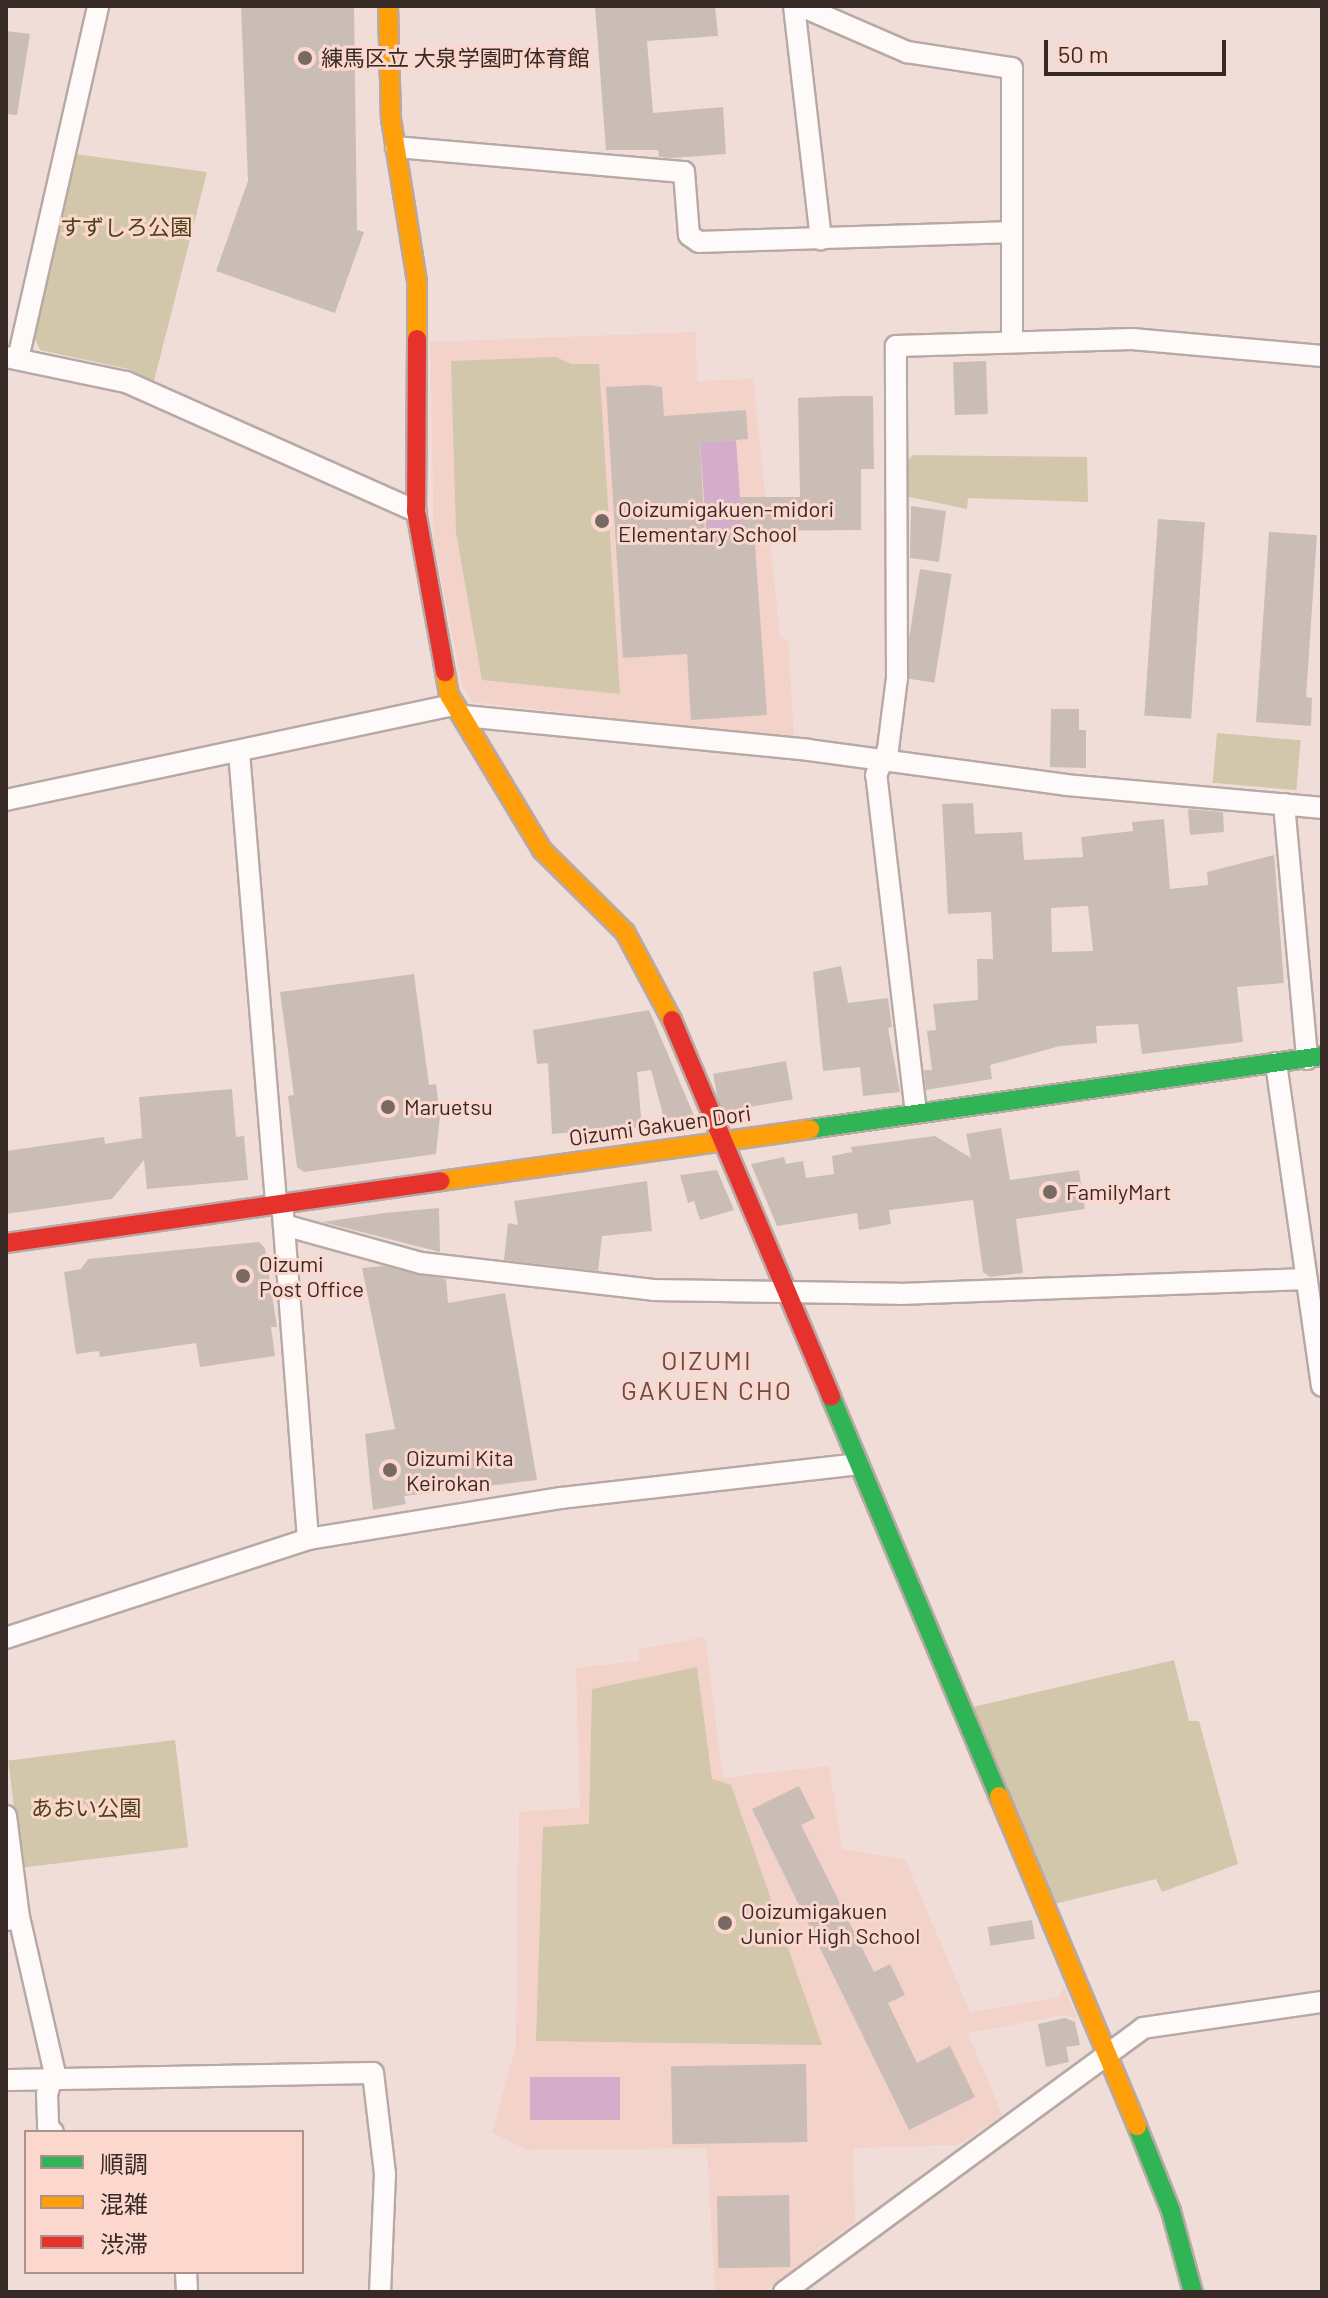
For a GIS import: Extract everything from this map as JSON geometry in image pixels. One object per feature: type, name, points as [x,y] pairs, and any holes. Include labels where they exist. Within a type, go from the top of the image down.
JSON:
[{"type":"street","points":[[98,6],[12,358],[126,382],[416,511]]},
{"type":"street","points":[[388,6],[396,147],[417,282],[416,511],[458,710],[542,850],[625,932],[646,965],[789,1291],[858,1464],[1162,2187],[1193,2292]]},
{"type":"street","points":[[794,6],[821,239]]},
{"type":"street","points":[[801,6],[907,52],[1012,68],[1012,342]]},
{"type":"street","points":[[396,147],[684,172],[689,235],[699,242],[1012,232]]},
{"type":"street","points":[[916,1113],[876,775],[882,763],[897,678],[896,346],[1132,339],[1322,356]]},
{"type":"street","points":[[6,800],[458,710],[808,750],[882,763],[1322,808]]},
{"type":"street","points":[[239,752],[308,1539]]},
{"type":"street","points":[[1284,804],[1314,1058]]},
{"type":"street","name":"Oizumi Gakuen Dori","points":[[6,1243],[281,1212],[722,1141],[1314,1058]]},
{"type":"street","points":[[1276,1063],[1322,1386]]},
{"type":"street","points":[[281,1212],[421,1263],[653,1290],[899,1294],[1307,1279]]},
{"type":"street","points":[[6,1638],[308,1539],[561,1498],[858,1464]]},
{"type":"street","points":[[6,1816],[12,1919],[54,2070],[48,2127],[51,2130]]},
{"type":"street","points":[[784,2292],[1143,2028],[1322,2002]]},
{"type":"street","points":[[6,2080],[373,2073],[385,2174],[380,2292]]},
{"type":"shaded area","name":"Ooizumigakuen-midori Elementary School","points":[[696,332],[697,381],[753,379],[780,637],[788,641],[794,738],[472,702],[462,685],[434,543],[430,342]]},
{"type":"shaded area","points":[[736,440],[742,531],[706,533],[700,443]]},
{"type":"shaded area","name":"Ooizumigakuen Junior High School","points":[[705,1637],[723,1778],[829,1766],[842,1849],[905,1859],[970,2012],[1060,1997],[1064,1987],[1077,2018],[1064,2015],[968,2033],[1002,2115],[958,2145],[853,2148],[855,2221],[763,2292],[715,2292],[707,2148],[528,2150],[492,2133],[516,2045],[519,1812],[580,1808],[576,1668],[639,1661],[638,1649]]},
{"type":"shaded area","points":[[530,2077],[620,2077],[620,2120],[530,2120]]},
{"type":"green space","name":"すずしろ公園","points":[[75,154],[207,172],[154,381],[128,369],[40,350],[34,337]]},
{"type":"green space","points":[[556,357],[571,364],[599,364],[620,694],[482,680],[456,532],[451,361]]},
{"type":"green space","points":[[913,455],[1087,457],[1088,502],[968,498],[967,509],[905,496],[905,463]]},
{"type":"green space","points":[[1217,733],[1301,740],[1296,790],[1213,783]]},
{"type":"green space","points":[[1174,1660],[1189,1721],[1199,1721],[1238,1864],[1162,1892],[1156,1879],[1054,1904],[973,1707]]},
{"type":"green space","points":[[697,1667],[712,1779],[731,1785],[822,2045],[536,2041],[543,1827],[589,1824],[592,1689]]},
{"type":"green space","name":"あおい公園","points":[[175,1740],[188,1847],[21,1868],[8,1760]]},
{"type":"building","points":[[241,6],[354,6],[357,230],[364,232],[335,313],[216,271],[248,181]]},
{"type":"building","points":[[595,6],[715,6],[718,36],[647,41],[653,113],[723,107],[726,154],[671,158],[659,157],[658,150],[606,150]]},
{"type":"building","points":[[6,31],[30,34],[17,115],[6,114]]},
{"type":"building","points":[[986,361],[988,414],[955,415],[953,362]]},
{"type":"building","points":[[606,387],[662,387],[664,416],[746,410],[748,439],[700,443],[705,534],[754,531],[767,715],[691,720],[687,654],[623,658]]},
{"type":"building","points":[[873,396],[874,469],[861,469],[861,530],[742,531],[740,497],[800,497],[798,398]]},
{"type":"building","points":[[911,506],[946,511],[939,562],[910,558]]},
{"type":"building","points":[[1158,519],[1205,522],[1191,719],[1144,716]]},
{"type":"building","points":[[1269,532],[1317,535],[1306,697],[1312,698],[1311,726],[1256,722]]},
{"type":"building","points":[[920,569],[952,574],[934,683],[903,678]]},
{"type":"building","points":[[1051,709],[1079,709],[1079,730],[1086,730],[1086,768],[1050,767]]},
{"type":"building","points":[[973,803],[975,834],[1022,832],[1024,860],[1083,857],[1081,837],[1133,831],[1132,822],[1164,819],[1170,889],[1208,885],[1207,872],[1274,855],[1284,983],[1237,987],[1243,1042],[1142,1054],[1138,1024],[1096,1026],[1097,1043],[1060,1046],[990,1065],[992,1079],[926,1090],[924,1070],[932,1070],[927,1031],[936,1030],[933,1004],[978,1000],[977,959],[993,959],[991,912],[948,914],[942,804]],"holes":[[[1088,906],[1093,951],[1052,952],[1051,908]]]},
{"type":"building","points":[[1188,809],[1223,812],[1224,832],[1190,835]]},
{"type":"building","points":[[841,966],[848,1003],[888,998],[892,1027],[888,1028],[900,1092],[863,1096],[860,1067],[823,1071],[813,972]]},
{"type":"building","points":[[414,974],[429,1085],[436,1084],[440,1116],[436,1154],[304,1172],[297,1167],[288,1096],[294,1095],[280,992]]},
{"type":"building","points":[[649,1010],[695,1118],[665,1122],[651,1070],[637,1072],[642,1127],[552,1134],[548,1063],[537,1064],[533,1030]]},
{"type":"building","points":[[786,1061],[793,1099],[720,1112],[713,1074]]},
{"type":"building","points":[[232,1089],[236,1137],[244,1136],[248,1180],[147,1189],[144,1160],[112,1199],[6,1214],[6,1151],[104,1137],[105,1144],[142,1138],[139,1097]]},
{"type":"building","points":[[1001,1128],[1010,1180],[1079,1170],[1085,1209],[1016,1219],[1023,1273],[990,1277],[983,1272],[973,1200],[889,1210],[891,1224],[859,1230],[857,1213],[777,1226],[751,1164],[784,1157],[786,1164],[803,1161],[806,1178],[834,1174],[832,1156],[852,1152],[851,1147],[935,1136],[971,1158],[966,1134]]},
{"type":"building","points":[[717,1170],[734,1210],[700,1220],[694,1201],[688,1203],[680,1175]]},
{"type":"building","points":[[647,1181],[652,1231],[602,1236],[598,1271],[504,1260],[508,1223],[518,1225],[514,1201]]},
{"type":"building","points":[[439,1208],[440,1252],[322,1222],[385,1213]]},
{"type":"building","points":[[259,1242],[265,1248],[277,1327],[271,1327],[275,1356],[200,1367],[196,1343],[100,1357],[99,1351],[76,1354],[64,1272],[81,1269],[88,1259]]},
{"type":"building","points":[[383,1266],[446,1279],[448,1303],[505,1293],[537,1480],[404,1496],[406,1504],[373,1510],[365,1434],[395,1429],[362,1268]]},
{"type":"building","points":[[799,1786],[815,1818],[801,1825],[874,1972],[890,1964],[905,1995],[888,2003],[917,2063],[950,2046],[975,2097],[909,2130],[752,1809]]},
{"type":"building","points":[[1032,1920],[1035,1939],[991,1946],[988,1927]]},
{"type":"building","points":[[1065,2018],[1075,2022],[1080,2045],[1066,2047],[1069,2062],[1046,2067],[1038,2024]]},
{"type":"building","points":[[806,2064],[807,2142],[672,2144],[671,2066]]},
{"type":"building","points":[[789,2195],[790,2267],[718,2268],[717,2196]]},
{"type":"traffic: fast","points":[[810,1129],[1322,1056]]},
{"type":"traffic: fast","points":[[831,1397],[999,1796]]},
{"type":"traffic: fast","points":[[1137,2126],[1171,2211],[1193,2292]]},
{"type":"traffic: slow","points":[[388,6],[391,119],[417,282],[417,339]]},
{"type":"traffic: slow","points":[[445,672],[449,695],[542,850],[625,932],[672,1020]]},
{"type":"traffic: slow","points":[[441,1181],[810,1129]]},
{"type":"traffic: slow","points":[[999,1796],[1137,2126]]},
{"type":"traffic: jam","points":[[417,339],[416,511],[445,672]]},
{"type":"traffic: jam","points":[[672,1020],[831,1397]]},
{"type":"traffic: jam","points":[[6,1243],[441,1181]]},
{"type":"place","name":"練馬区立 大泉学園町体育館","points":[[305,58]]},
{"type":"place","name":"Ooizumigakuen-midori Elementary School","points":[[602,521]]},
{"type":"place","name":"Maruetsu","points":[[388,1107]]},
{"type":"place","name":"FamilyMart","points":[[1050,1192]]},
{"type":"place","name":"Oizumi Post Office","points":[[243,1276]]},
{"type":"place","name":"Oizumi Kita Keirokan","points":[[390,1470]]},
{"type":"place","name":"Ooizumigakuen Junior High School","points":[[725,1923]]},
{"type":"district","name":"OIZUMI GAKUEN CHO","points":[[707,1375]]}]
